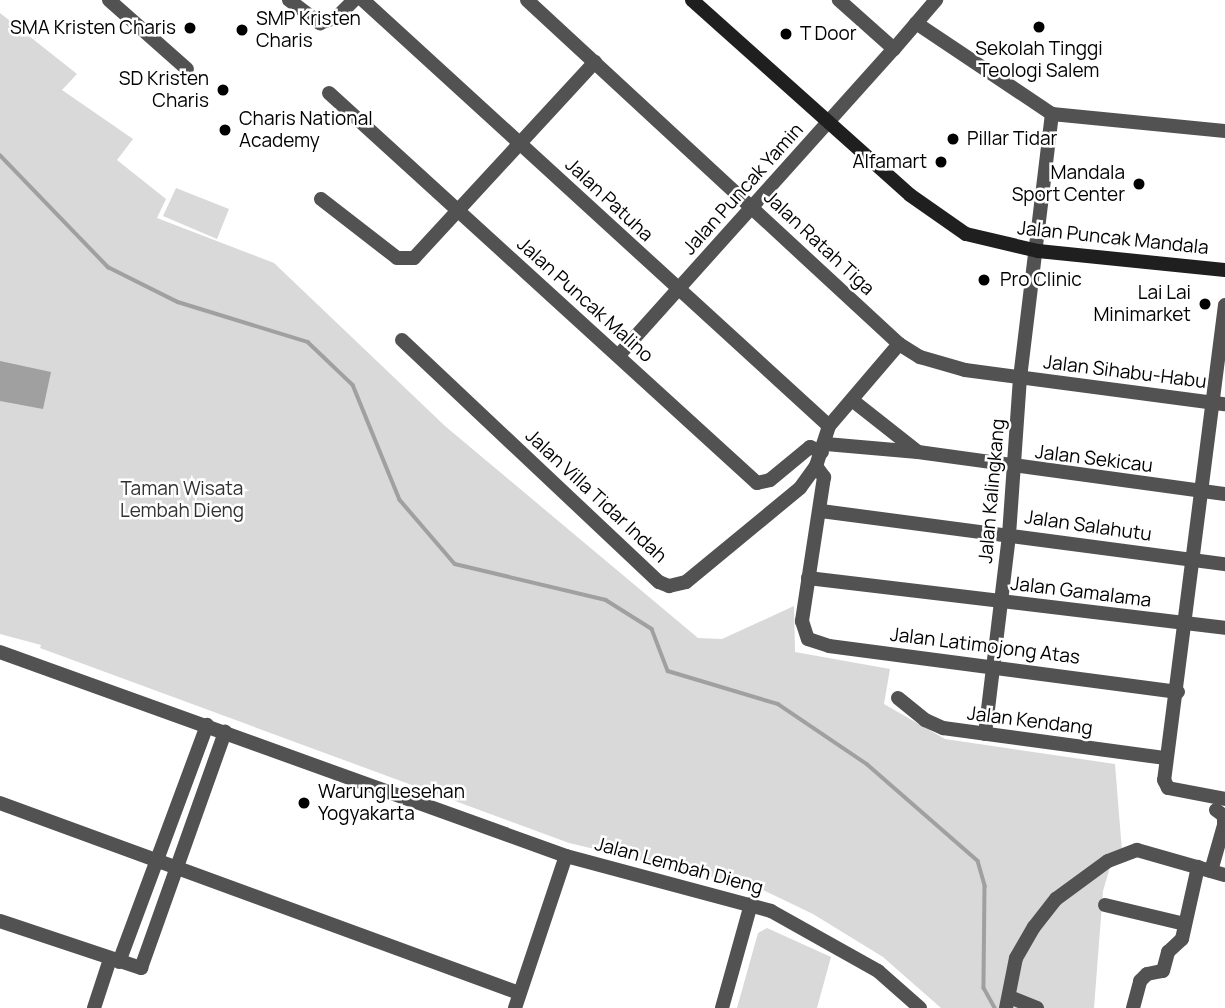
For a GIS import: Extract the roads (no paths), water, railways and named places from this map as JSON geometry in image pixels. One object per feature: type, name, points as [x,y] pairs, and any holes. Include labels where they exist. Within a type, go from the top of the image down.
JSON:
[{"type":"main road","name":"Jalan Puncak Yamin","points":[[692,0],[828,123]]},
{"type":"main road","name":"Jalan Puncak Mandala","points":[[828,123],[940,219],[966,234],[1038,251],[1225,270]]},
{"type":"street","points":[[109,0],[187,69]]},
{"type":"street","points":[[289,0],[320,23],[337,17],[354,0]]},
{"type":"street","name":"Jalan Patuha","points":[[363,0],[677,290],[829,426]]},
{"type":"street","name":"Jalan Ratah Tiga","points":[[527,0],[899,344],[920,357],[965,370],[1020,378]]},
{"type":"street","points":[[839,0],[894,49]]},
{"type":"street","points":[[828,123],[936,0]]},
{"type":"street","points":[[916,23],[1052,114],[1225,131]]},
{"type":"street","points":[[321,199],[401,260],[418,256],[519,142],[595,62]]},
{"type":"street","name":"Jalan Puncak Malino","points":[[329,93],[757,483],[769,480],[810,447],[821,454]]},
{"type":"street","name":"Jalan Kalingkang","points":[[985,734],[1009,535],[1020,378],[1038,251],[1052,114]]},
{"type":"street","name":"Jalan Puncak Yamin","points":[[619,355],[828,123]]},
{"type":"street","points":[[1133,1008],[1140,981],[1147,974],[1163,971],[1211,871],[1224,825],[1220,805],[1168,788],[1164,780],[1178,692],[1203,491],[1219,403],[1225,305]]},
{"type":"street","name":"Jalan Villa Tidar Indah","points":[[402,340],[659,582],[669,586],[696,574],[800,488],[821,454],[829,426],[899,344]]},
{"type":"street","name":"Jalan Sihabu-Habu","points":[[1020,378],[1219,403]]},
{"type":"street","points":[[852,400],[918,452]]},
{"type":"street","name":"Jalan Sekicau","points":[[821,454],[918,452],[1015,468],[1225,494]]},
{"type":"street","points":[[808,578],[821,511],[824,477],[821,454]]},
{"type":"street","name":"Jalan Salahutu","points":[[821,511],[1225,564]]},
{"type":"street","name":"Jalan Gamalama","points":[[808,578],[1225,628]]},
{"type":"street","name":"Jalan Latimojong Atas","points":[[808,578],[802,621],[808,639],[816,644],[994,665],[1178,692]]},
{"type":"street","name":"Jalan Lembah Dieng","points":[[0,652],[566,856],[751,904],[841,947],[906,1003],[920,1008]]},
{"type":"street","name":"Jalan Kendang","points":[[898,698],[934,724],[985,734],[1166,758]]},
{"type":"street","points":[[94,1008],[207,725]]},
{"type":"street","points":[[0,921],[114,961],[137,968],[143,965],[225,732]]},
{"type":"street","points":[[0,803],[519,993]]},
{"type":"street","points":[[1037,1008],[1008,1004],[1016,958],[1040,919],[1075,883],[1108,861],[1137,850],[1211,871]]},
{"type":"street","points":[[515,1008],[566,856]]},
{"type":"street","points":[[722,1008],[751,904]]},
{"type":"street","points":[[1105,905],[1185,924]]},
{"type":"waterway","points":[[0,155],[108,267],[178,302],[308,342],[353,385],[400,500],[455,564],[606,600],[652,629],[668,671],[778,704],[867,764],[978,861],[985,886],[984,988],[995,1008]]},
{"type":"place","name":"Sekolah Tinggi Teologi Salem","points":[[1039,27]]},
{"type":"place","name":"SMA Kristen Charis","points":[[190,28]]},
{"type":"place","name":"SMP Kristen Charis","points":[[242,30]]},
{"type":"place","name":"T Door","points":[[786,34]]},
{"type":"place","name":"SD Kristen Charis","points":[[223,90]]},
{"type":"place","name":"Charis National Academy","points":[[225,130]]},
{"type":"place","name":"Pillar Tidar","points":[[953,139]]},
{"type":"place","name":"Alfamart","points":[[941,162]]},
{"type":"place","name":"Mandala Sport Center","points":[[1139,184]]},
{"type":"place","name":"Pro Clinic","points":[[984,280]]},
{"type":"place","name":"Lai Lai Minimarket","points":[[1205,304]]},
{"type":"place","name":"Warung Lesehan Yogyakarta","points":[[304,803]]},
{"type":"park label","name":"Taman Wisata Lembah Dieng","points":[[182,500]]}]
